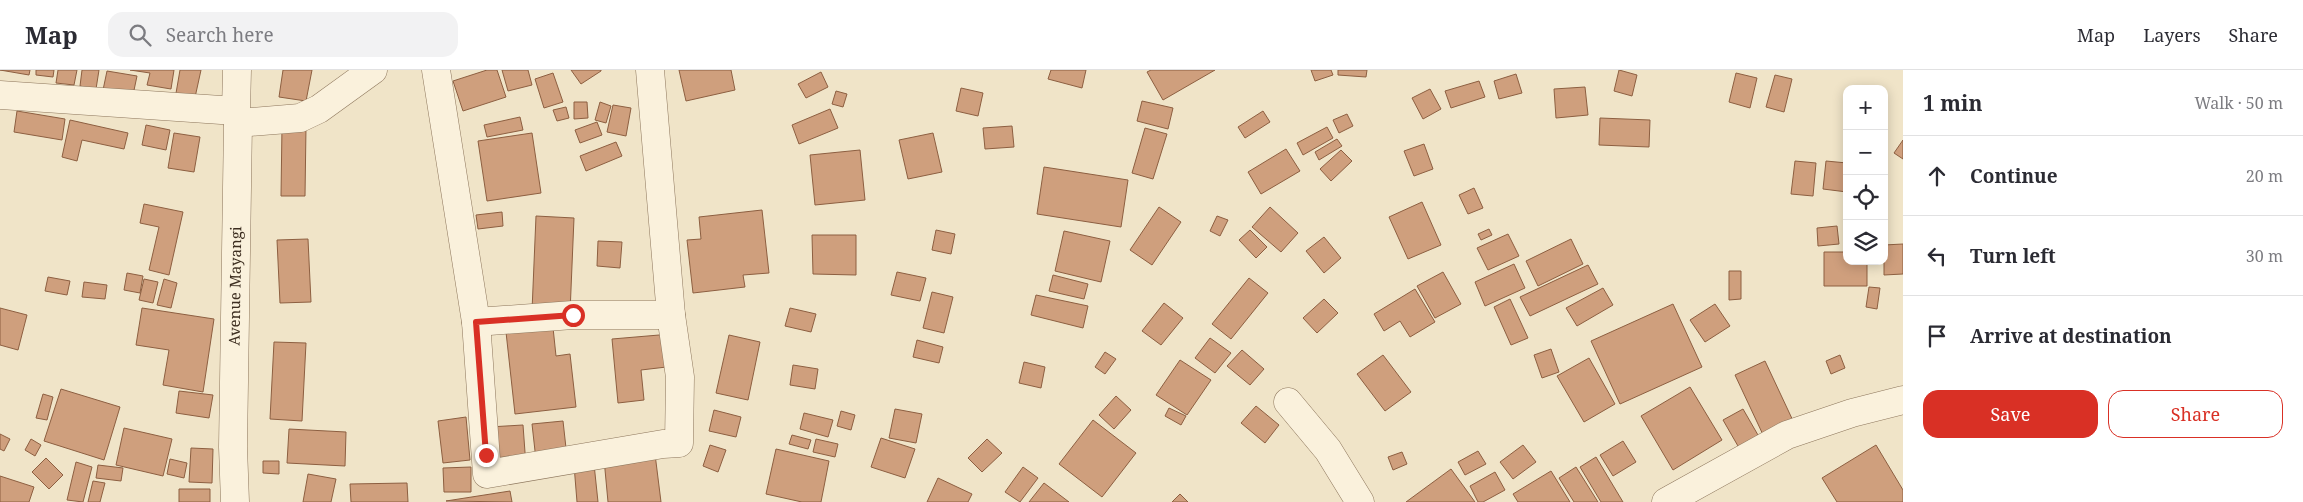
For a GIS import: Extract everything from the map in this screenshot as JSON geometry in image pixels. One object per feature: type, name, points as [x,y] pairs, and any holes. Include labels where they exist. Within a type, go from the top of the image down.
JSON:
[{"type":"street","name":"Avenue Mayangi","points":[[235,502],[233,447],[237,70]]},
{"type":"street","points":[[0,95],[237,117],[300,118],[319,109],[373,70]]},
{"type":"street","points":[[436,70],[476,322],[487,474],[663,444],[679,443],[680,377],[671,315],[650,70]]},
{"type":"street","points":[[476,322],[573,315],[671,315]]},
{"type":"street","points":[[1666,502],[1787,435],[1852,413],[1903,400]]},
{"type":"street","points":[[1288,402],[1328,450],[1360,502]]},
{"type":"building","points":[[0,70],[30,70],[29,75]]},
{"type":"building","points":[[36,70],[54,70],[53,77],[36,75]]},
{"type":"building","points":[[58,70],[77,70],[74,85],[56,83]]},
{"type":"building","points":[[82,70],[99,70],[96,89],[80,86]]},
{"type":"building","points":[[130,70],[174,70],[171,89],[147,85],[150,73]]},
{"type":"building","points":[[180,70],[201,70],[194,102],[175,99]]},
{"type":"building","points":[[283,70],[312,70],[306,101],[279,97]]},
{"type":"building","points":[[487,70],[497,70],[506,97],[463,111],[453,81]]},
{"type":"building","points":[[502,70],[528,70],[532,85],[508,91]]},
{"type":"building","points":[[571,70],[601,70],[601,71],[581,84]]},
{"type":"building","points":[[679,70],[731,70],[735,90],[686,101]]},
{"type":"building","points":[[1051,70],[1086,70],[1082,88],[1048,79]]},
{"type":"building","points":[[1151,70],[1215,70],[1163,100],[1147,72]]},
{"type":"building","points":[[1311,70],[1331,70],[1333,75],[1315,81]]},
{"type":"building","points":[[1338,70],[1367,70],[1366,77],[1338,75]]},
{"type":"building","points":[[1619,70],[1637,75],[1632,96],[1614,91]]},
{"type":"building","points":[[107,71],[137,76],[133,95],[103,90]]},
{"type":"building","points":[[821,72],[828,87],[806,98],[798,84]]},
{"type":"building","points":[[553,73],[563,102],[544,108],[535,79]]},
{"type":"building","points":[[1736,73],[1757,78],[1750,108],[1729,102]]},
{"type":"building","points":[[1516,74],[1522,93],[1499,99],[1494,81]]},
{"type":"building","points":[[1775,75],[1792,79],[1784,112],[1766,107]]},
{"type":"building","points":[[1479,81],[1485,97],[1451,108],[1445,91]]},
{"type":"building","points":[[1585,87],[1588,115],[1556,118],[1554,89]]},
{"type":"building","points":[[961,88],[983,93],[978,116],[956,111]]},
{"type":"building","points":[[1430,89],[1441,109],[1423,119],[1412,98]]},
{"type":"building","points":[[836,91],[847,94],[843,107],[832,104]]},
{"type":"building","points":[[1142,101],[1173,108],[1168,129],[1137,121]]},
{"type":"building","points":[[574,102],[587,102],[588,118],[574,119]]},
{"type":"building","points":[[600,102],[611,106],[606,123],[595,120]]},
{"type":"building","points":[[613,105],[631,108],[626,136],[607,132]]},
{"type":"building","points":[[566,107],[569,118],[557,121],[553,110]]},
{"type":"building","points":[[830,109],[838,128],[799,144],[792,125]]},
{"type":"building","points":[[17,111],[65,119],[62,140],[14,132]]},
{"type":"building","points":[[1263,111],[1270,122],[1245,138],[1238,127]]},
{"type":"building","points":[[1347,114],[1353,126],[1339,133],[1333,120]]},
{"type":"building","points":[[520,117],[523,130],[487,137],[484,125]]},
{"type":"building","points":[[1600,118],[1650,120],[1649,147],[1599,145]]},
{"type":"building","points":[[70,120],[128,133],[124,149],[82,140],[77,161],[62,157]]},
{"type":"building","points":[[597,122],[602,135],[580,143],[575,130]]},
{"type":"building","points":[[146,125],[170,130],[166,150],[142,145]]},
{"type":"building","points":[[282,126],[306,127],[305,196],[281,196]]},
{"type":"building","points":[[1012,126],[1014,147],[985,149],[983,128]]},
{"type":"building","points":[[1327,127],[1333,138],[1303,155],[1297,143]]},
{"type":"building","points":[[1145,128],[1167,134],[1153,179],[1132,173]]},
{"type":"building","points":[[174,133],[200,137],[194,172],[168,168]]},
{"type":"building","points":[[532,133],[541,193],[487,201],[478,141]]},
{"type":"building","points":[[933,133],[942,172],[908,179],[899,140]]},
{"type":"building","points":[[1337,139],[1342,146],[1319,160],[1315,152]]},
{"type":"building","points":[[1903,140],[1903,159],[1894,153]]},
{"type":"building","points":[[616,142],[622,156],[586,171],[580,156]]},
{"type":"building","points":[[1424,144],[1433,169],[1414,176],[1404,151]]},
{"type":"building","points":[[1286,149],[1300,171],[1261,194],[1248,172]]},
{"type":"building","points":[[860,150],[865,200],[815,205],[810,155]]},
{"type":"building","points":[[1341,150],[1352,161],[1331,181],[1320,169]]},
{"type":"building","points":[[1795,161],[1816,163],[1813,196],[1791,194]]},
{"type":"building","points":[[1826,161],[1843,163],[1843,192],[1823,189]]},
{"type":"building","points":[[1044,167],[1128,180],[1121,227],[1037,214]]},
{"type":"building","points":[[1474,188],[1483,208],[1468,214],[1459,195]]},
{"type":"building","points":[[1422,202],[1441,245],[1408,259],[1389,217]]},
{"type":"building","points":[[144,204],[183,212],[169,275],[149,270],[159,227],[140,223]]},
{"type":"building","points":[[1159,207],[1181,222],[1152,265],[1130,250]]},
{"type":"building","points":[[1270,207],[1298,233],[1281,252],[1252,227]]},
{"type":"building","points":[[762,210],[769,273],[743,275],[745,287],[693,293],[687,240],[701,239],[699,217]]},
{"type":"building","points":[[502,212],[503,226],[478,229],[476,215]]},
{"type":"building","points":[[536,216],[574,218],[570,313],[532,311]]},
{"type":"building","points":[[1217,216],[1228,220],[1220,236],[1210,231]]},
{"type":"building","points":[[1837,226],[1839,244],[1818,246],[1817,228]]},
{"type":"building","points":[[1489,229],[1492,235],[1481,240],[1478,234]]},
{"type":"building","points":[[936,230],[955,234],[951,254],[932,250]]},
{"type":"building","points":[[1250,230],[1267,247],[1256,258],[1239,240]]},
{"type":"building","points":[[1064,231],[1110,241],[1101,282],[1055,271]]},
{"type":"building","points":[[1508,234],[1519,256],[1488,270],[1477,248]]},
{"type":"building","points":[[812,235],[856,235],[856,275],[813,274]]},
{"type":"building","points":[[1324,237],[1341,258],[1324,273],[1306,251]]},
{"type":"building","points":[[308,239],[311,302],[280,303],[277,240]]},
{"type":"building","points":[[1571,239],[1583,264],[1538,286],[1526,261]]},
{"type":"building","points":[[598,241],[622,242],[620,268],[597,266]]},
{"type":"building","points":[[1903,244],[1903,274],[1884,275],[1884,265],[1888,265],[1888,245]]},
{"type":"building","points":[[1824,252],[1843,252],[1843,265],[1867,265],[1867,286],[1824,286]]},
{"type":"building","points":[[1514,264],[1525,288],[1485,306],[1475,282]]},
{"type":"building","points":[[1588,265],[1598,284],[1530,316],[1520,297]]},
{"type":"building","points":[[1729,271],[1741,271],[1741,299],[1729,300]]},
{"type":"building","points":[[897,272],[926,278],[920,301],[891,295]]},
{"type":"building","points":[[1443,272],[1461,304],[1435,318],[1417,286]]},
{"type":"building","points":[[127,273],[143,276],[140,293],[124,290]]},
{"type":"building","points":[[1053,275],[1088,284],[1084,299],[1049,291]]},
{"type":"building","points":[[48,277],[70,281],[67,295],[45,291]]},
{"type":"building","points":[[1249,278],[1268,293],[1231,339],[1212,324]]},
{"type":"building","points":[[144,279],[158,282],[153,303],[139,300]]},
{"type":"building","points":[[164,279],[177,283],[171,308],[157,305]]},
{"type":"building","points":[[84,282],[107,285],[105,299],[82,297]]},
{"type":"building","points":[[1869,287],[1880,288],[1877,309],[1866,307]]},
{"type":"building","points":[[1603,288],[1613,305],[1577,326],[1566,308]]},
{"type":"building","points":[[1415,289],[1435,322],[1410,337],[1400,321],[1384,331],[1374,314]]},
{"type":"building","points":[[932,292],[953,297],[944,333],[923,328]]},
{"type":"building","points":[[1036,295],[1088,306],[1083,328],[1031,315]]},
{"type":"building","points":[[1324,299],[1338,313],[1317,333],[1303,318]]},
{"type":"building","points":[[1510,299],[1528,338],[1511,345],[1494,307]]},
{"type":"building","points":[[1164,303],[1183,318],[1161,345],[1142,331]]},
{"type":"building","points":[[1673,304],[1702,367],[1620,404],[1591,341]]},
{"type":"building","points":[[1715,304],[1730,326],[1705,342],[1690,320]]},
{"type":"building","points":[[0,308],[27,315],[18,350],[0,345]]},
{"type":"building","points":[[142,308],[214,319],[203,392],[163,385],[169,350],[136,345]]},
{"type":"building","points":[[790,308],[816,314],[811,332],[785,326]]},
{"type":"building","points":[[552,318],[556,356],[570,354],[576,407],[515,414],[505,323]]},
{"type":"building","points":[[671,334],[675,366],[641,370],[644,400],[618,403],[612,339]]},
{"type":"building","points":[[729,335],[760,342],[748,400],[716,393]]},
{"type":"building","points":[[1210,338],[1231,353],[1215,373],[1195,358]]},
{"type":"building","points":[[917,340],[943,347],[939,363],[913,357]]},
{"type":"building","points":[[274,342],[306,343],[302,421],[270,419]]},
{"type":"building","points":[[1551,349],[1559,372],[1542,378],[1534,355]]},
{"type":"building","points":[[1242,350],[1264,369],[1250,385],[1227,366]]},
{"type":"building","points":[[1105,352],[1116,359],[1105,374],[1095,367]]},
{"type":"building","points":[[1383,355],[1411,392],[1385,411],[1357,374]]},
{"type":"building","points":[[1840,355],[1845,368],[1831,374],[1826,361]]},
{"type":"building","points":[[1589,358],[1615,404],[1584,422],[1557,376]]},
{"type":"building","points":[[1180,360],[1211,380],[1187,415],[1156,395]]},
{"type":"building","points":[[1765,361],[1795,425],[1765,439],[1735,375]]},
{"type":"building","points":[[1024,362],[1045,367],[1041,388],[1019,383]]},
{"type":"building","points":[[793,365],[818,369],[815,389],[790,385]]},
{"type":"building","points":[[1690,387],[1722,440],[1673,470],[1641,416]]},
{"type":"building","points":[[61,389],[120,407],[104,460],[44,441]]},
{"type":"building","points":[[179,391],[213,395],[209,418],[176,413]]},
{"type":"building","points":[[43,394],[53,397],[47,420],[36,418]]},
{"type":"building","points":[[1116,396],[1131,410],[1114,429],[1099,415]]},
{"type":"building","points":[[1256,406],[1279,425],[1265,443],[1241,423]]},
{"type":"building","points":[[1169,408],[1186,416],[1181,425],[1165,416]]},
{"type":"building","points":[[895,409],[922,414],[916,443],[889,438]]},
{"type":"building","points":[[1743,409],[1762,442],[1742,453],[1723,420]]},
{"type":"building","points":[[714,410],[741,417],[736,437],[709,431]]},
{"type":"building","points":[[841,411],[855,415],[851,430],[837,426]]},
{"type":"building","points":[[804,413],[833,420],[828,437],[800,429]]},
{"type":"building","points":[[466,417],[470,460],[443,463],[438,421]]},
{"type":"building","points":[[1093,420],[1136,453],[1102,497],[1059,464]]},
{"type":"building","points":[[563,421],[567,457],[536,460],[532,424]]},
{"type":"building","points":[[523,425],[526,466],[492,468],[489,427]]},
{"type":"building","points":[[124,428],[172,439],[163,476],[116,465]]},
{"type":"building","points":[[289,429],[346,432],[345,466],[287,463]]},
{"type":"building","points":[[0,434],[10,439],[4,451],[0,449]]},
{"type":"building","points":[[792,435],[811,440],[808,449],[789,444]]},
{"type":"building","points":[[881,438],[915,449],[905,478],[871,467]]},
{"type":"building","points":[[31,439],[41,445],[35,456],[25,450]]},
{"type":"building","points":[[816,439],[838,444],[835,457],[813,452]]},
{"type":"building","points":[[987,439],[1002,453],[982,472],[968,458]]},
{"type":"building","points":[[1623,441],[1636,462],[1613,476],[1600,455]]},
{"type":"building","points":[[710,445],[726,450],[718,472],[703,466]]},
{"type":"building","points":[[1523,445],[1536,462],[1513,479],[1500,462]]},
{"type":"building","points":[[1876,445],[1903,490],[1903,502],[1837,502],[1822,478]]},
{"type":"building","points":[[191,448],[213,449],[212,483],[189,482]]},
{"type":"building","points":[[776,449],[829,461],[821,502],[802,502],[766,494]]},
{"type":"building","points":[[1478,451],[1486,464],[1465,475],[1458,462]]},
{"type":"building","points":[[1402,452],[1407,464],[1393,470],[1388,457]]},
{"type":"building","points":[[655,454],[661,502],[608,502],[604,459]]},
{"type":"building","points":[[1596,457],[1623,502],[1601,502],[1580,467]]},
{"type":"building","points":[[46,458],[63,475],[49,489],[32,472]]},
{"type":"building","points":[[170,459],[187,463],[184,478],[167,474]]},
{"type":"building","points":[[263,461],[279,461],[279,474],[263,473]]},
{"type":"building","points":[[76,462],[92,467],[83,502],[67,500]]},
{"type":"building","points":[[594,464],[598,502],[577,502],[574,465]]},
{"type":"building","points":[[98,465],[123,468],[121,481],[96,478]]},
{"type":"building","points":[[471,467],[471,492],[444,492],[443,468]]},
{"type":"building","points":[[1023,467],[1038,478],[1020,502],[1005,492]]},
{"type":"building","points":[[1576,467],[1598,502],[1574,502],[1559,478]]},
{"type":"building","points":[[1451,469],[1475,502],[1406,502]]},
{"type":"building","points":[[1551,471],[1570,502],[1518,502],[1513,494]]},
{"type":"building","points":[[1495,472],[1505,490],[1483,502],[1478,502],[1470,486]]},
{"type":"building","points":[[308,474],[336,479],[331,502],[303,502]]},
{"type":"building","points":[[0,476],[34,487],[29,502],[0,502]]},
{"type":"building","points":[[938,478],[972,494],[968,502],[927,502]]},
{"type":"building","points":[[93,481],[105,483],[100,502],[88,502]]},
{"type":"building","points":[[407,483],[408,502],[351,502],[350,484]]},
{"type":"building","points":[[1044,483],[1069,502],[1029,502]]},
{"type":"building","points":[[179,489],[210,489],[210,502],[179,502]]},
{"type":"building","points":[[510,491],[512,502],[446,501]]},
{"type":"building","points":[[1180,494],[1188,502],[1172,502]]},
{"type":"route","points":[[486,455],[476,322],[573,315]]}]
